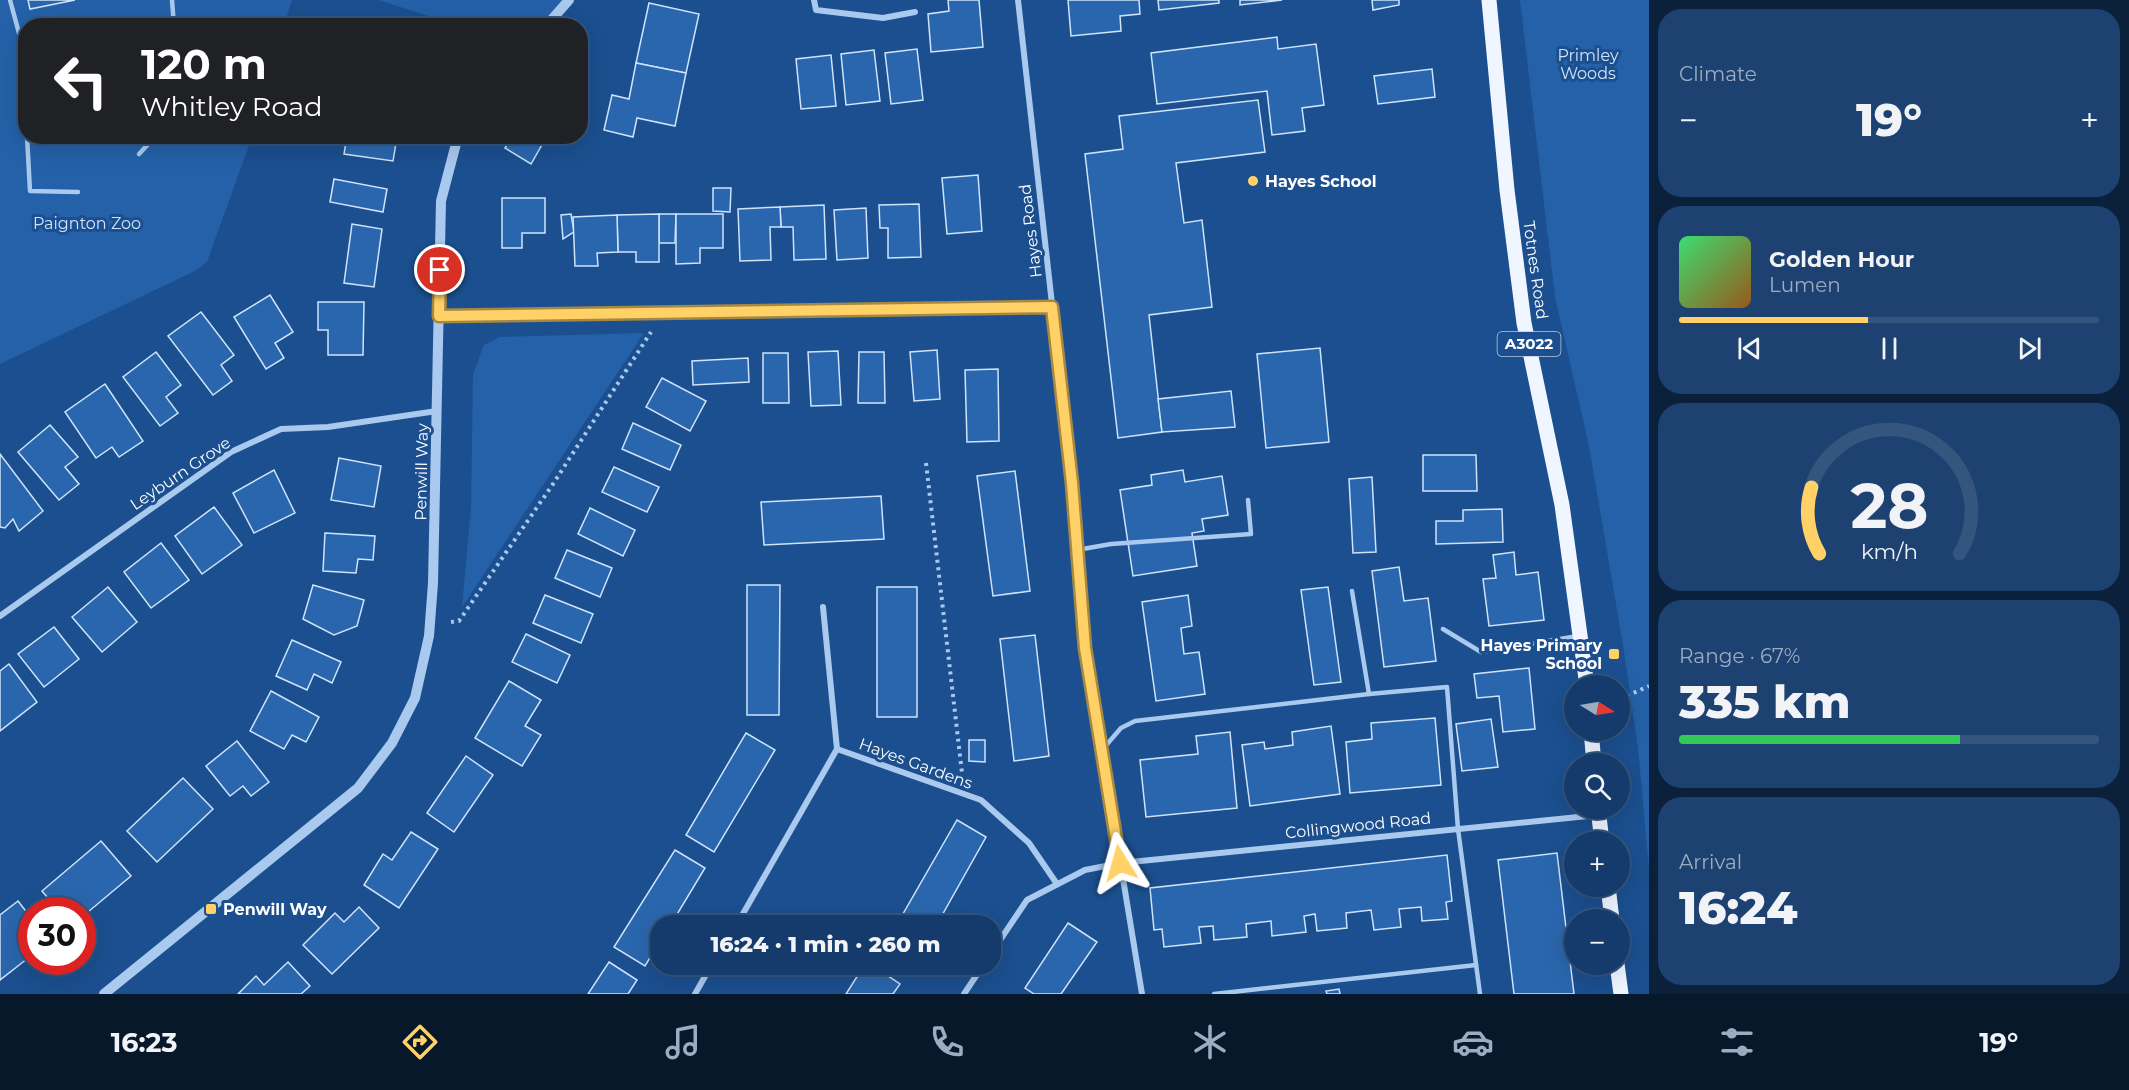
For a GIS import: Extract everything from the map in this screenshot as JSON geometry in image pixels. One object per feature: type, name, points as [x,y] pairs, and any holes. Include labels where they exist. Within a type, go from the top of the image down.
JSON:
[{"type":"main road","name":"Totnes Road","points":[[1489,0],[1507,190],[1524,323],[1563,505],[1586,675]]},
{"type":"main road","points":[[1618,975],[1621,994]]},
{"type":"street","points":[[553,18],[569,0]]},
{"type":"street","points":[[814,0],[816,10],[883,18],[915,12]]},
{"type":"street","name":"Hayes Road","points":[[1018,0],[1052,307],[1085,648],[1142,994]]},
{"type":"street","name":"Penwill Way","points":[[104,994],[358,788],[392,743],[415,698],[429,624],[433,583],[441,201],[456,144]]},
{"type":"street","points":[[439,316],[1052,307]]},
{"type":"street","name":"Leyburn Grove","points":[[0,616],[231,452],[281,429],[328,427],[437,411]]},
{"type":"street","name":"Hayes Gardens","points":[[742,915],[837,749],[823,607]]},
{"type":"street","name":"Hayes Gardens","points":[[837,749],[981,800],[1029,843],[1057,884]]},
{"type":"street","name":"Collingwood Road","points":[[1001,939],[1027,900],[1085,870],[1120,863],[1564,816]]},
{"type":"street","points":[[695,994],[706,975]]},
{"type":"street","points":[[964,994],[977,975]]},
{"type":"lane","points":[[9,0],[18,30]]},
{"type":"lane","points":[[172,0],[173,18]]},
{"type":"lane","points":[[27,144],[30,191],[78,192]]},
{"type":"lane","points":[[139,154],[148,144]]},
{"type":"lane","points":[[1077,550],[1111,544],[1251,534],[1248,500]]},
{"type":"lane","points":[[1352,591],[1369,694]]},
{"type":"lane","points":[[1443,629],[1481,652],[1581,636]]},
{"type":"lane","points":[[1102,750],[1121,728],[1135,721],[1447,687],[1458,829],[1480,994]]},
{"type":"lane","points":[[1214,994],[1476,965]]},
{"type":"path","points":[[429,624],[459,621],[554,484],[651,332],[652,313]]},
{"type":"path","points":[[926,463],[964,794]]},
{"type":"path","points":[[1630,695],[1649,686]]},
{"type":"green space","name":"Paignton Zoo","points":[[0,0],[292,0],[286,18],[18,18],[18,144],[249,144],[207,262],[195,271],[0,364]]},
{"type":"green space","points":[[378,0],[569,0],[553,18],[435,18]]},
{"type":"green space","name":"Primley Woods","points":[[1520,0],[1649,0],[1649,869],[1630,675],[1627,675],[1589,446],[1555,297]]},
{"type":"green space","points":[[644,333],[462,607],[471,508],[473,374],[484,345],[500,337]]},
{"type":"building","points":[[28,0],[75,0],[30,9]]},
{"type":"building","points":[[948,0],[979,0],[983,47],[931,52],[928,14],[949,11]]},
{"type":"building","points":[[1068,0],[1139,0],[1140,14],[1120,16],[1121,31],[1071,36]]},
{"type":"building","points":[[1158,0],[1219,0],[1219,3],[1159,10]]},
{"type":"building","points":[[1240,0],[1282,0],[1240,5]]},
{"type":"building","points":[[1372,0],[1399,0],[1399,5],[1373,10]]},
{"type":"building","points":[[649,3],[699,14],[686,73],[636,63]]},
{"type":"building","points":[[1277,37],[1278,49],[1316,44],[1324,105],[1302,108],[1305,131],[1272,135],[1267,91],[1157,104],[1151,53]]},
{"type":"building","points":[[917,49],[923,100],[891,104],[885,53]]},
{"type":"building","points":[[874,50],[880,101],[846,105],[841,54]]},
{"type":"building","points":[[831,55],[836,106],[801,109],[796,59]]},
{"type":"building","points":[[636,63],[686,73],[675,126],[637,118],[633,137],[604,130],[612,95],[629,99]]},
{"type":"building","points":[[1432,69],[1435,97],[1378,104],[1374,76]]},
{"type":"building","points":[[1258,100],[1265,152],[1176,163],[1184,223],[1202,220],[1212,307],[1149,315],[1162,432],[1118,438],[1085,154],[1123,149],[1119,116]]},
{"type":"building","points":[[346,144],[396,144],[393,161],[344,154]]},
{"type":"building","points":[[507,144],[542,144],[531,164],[505,148]]},
{"type":"building","points":[[978,175],[982,231],[947,234],[942,178]]},
{"type":"building","points":[[334,179],[387,189],[383,212],[330,202]]},
{"type":"building","points":[[713,188],[731,188],[730,212],[713,211]]},
{"type":"building","points":[[502,198],[545,198],[545,233],[522,233],[522,248],[502,248]]},
{"type":"building","points":[[919,204],[921,257],[888,258],[888,228],[880,228],[879,205]]},
{"type":"building","points":[[824,205],[826,259],[794,260],[793,227],[781,227],[780,207]]},
{"type":"building","points":[[780,207],[781,227],[770,227],[771,260],[740,261],[738,209]]},
{"type":"building","points":[[866,208],[868,258],[837,260],[834,210]]},
{"type":"building","points":[[571,214],[574,232],[563,239],[561,215]]},
{"type":"building","points":[[659,214],[676,214],[675,243],[659,243]]},
{"type":"building","points":[[659,214],[659,262],[636,262],[636,252],[618,252],[617,215]]},
{"type":"building","points":[[676,214],[723,214],[723,248],[700,248],[700,263],[676,264]]},
{"type":"building","points":[[617,215],[618,252],[597,253],[598,266],[575,266],[573,217]]},
{"type":"building","points":[[352,224],[382,229],[374,287],[344,283]]},
{"type":"building","points":[[270,295],[293,332],[275,343],[284,358],[266,369],[234,317]]},
{"type":"building","points":[[318,302],[364,302],[363,355],[328,355],[328,330],[318,330]]},
{"type":"building","points":[[201,312],[234,355],[221,365],[232,381],[213,395],[168,336]]},
{"type":"building","points":[[1320,348],[1329,442],[1266,448],[1257,354]]},
{"type":"building","points":[[937,350],[940,399],[914,401],[910,352]]},
{"type":"building","points":[[838,351],[841,405],[811,406],[808,352]]},
{"type":"building","points":[[156,352],[181,385],[166,397],[178,413],[160,426],[123,377]]},
{"type":"building","points":[[859,352],[884,352],[885,403],[858,403]]},
{"type":"building","points":[[763,353],[788,353],[789,403],[763,403]]},
{"type":"building","points":[[748,358],[749,382],[693,385],[692,361]]},
{"type":"building","points":[[998,369],[999,441],[967,442],[965,370]]},
{"type":"building","points":[[662,378],[706,401],[690,431],[646,407]]},
{"type":"building","points":[[105,384],[143,441],[119,457],[112,447],[96,458],[65,412]]},
{"type":"building","points":[[1231,391],[1235,427],[1162,432],[1158,399]]},
{"type":"building","points":[[633,423],[681,445],[670,470],[622,449]]},
{"type":"building","points":[[50,425],[78,457],[65,467],[79,484],[59,500],[18,452]]},
{"type":"building","points":[[0,454],[43,511],[19,531],[13,519],[5,528],[0,527]]},
{"type":"building","points":[[1423,455],[1476,455],[1477,491],[1423,491]]},
{"type":"building","points":[[339,458],[381,466],[374,507],[331,500]]},
{"type":"building","points":[[614,467],[659,487],[647,512],[602,492]]},
{"type":"building","points":[[274,470],[295,513],[254,533],[233,493]]},
{"type":"building","points":[[1183,470],[1185,482],[1222,476],[1228,515],[1202,519],[1204,531],[1192,533],[1197,566],[1133,576],[1120,490],[1152,485],[1151,475]]},
{"type":"building","points":[[1015,471],[1030,591],[993,596],[977,476]]},
{"type":"building","points":[[1372,477],[1376,552],[1353,553],[1349,479]]},
{"type":"building","points":[[881,496],[884,539],[764,545],[761,502]]},
{"type":"building","points":[[214,507],[242,545],[202,574],[175,536]]},
{"type":"building","points":[[590,508],[635,530],[623,556],[578,534]]},
{"type":"building","points":[[1502,509],[1503,542],[1436,544],[1436,521],[1463,521],[1463,510]]},
{"type":"building","points":[[325,533],[375,536],[373,560],[358,559],[356,573],[323,571]]},
{"type":"building","points":[[161,543],[189,580],[151,608],[124,572]]},
{"type":"building","points":[[567,550],[612,568],[600,597],[555,578]]},
{"type":"building","points":[[1514,552],[1516,575],[1538,572],[1544,620],[1489,626],[1483,579],[1496,578],[1493,555]]},
{"type":"building","points":[[1399,567],[1404,601],[1428,598],[1436,661],[1384,667],[1372,571]]},
{"type":"building","points":[[313,585],[364,600],[357,626],[334,635],[303,619]]},
{"type":"building","points":[[747,585],[780,585],[779,715],[747,715]]},
{"type":"building","points":[[108,587],[137,622],[102,652],[72,617]]},
{"type":"building","points":[[877,587],[917,587],[917,717],[877,717]]},
{"type":"building","points":[[1328,587],[1341,682],[1314,685],[1301,590]]},
{"type":"building","points":[[545,595],[593,614],[581,643],[533,623]]},
{"type":"building","points":[[1188,595],[1192,626],[1181,628],[1184,654],[1199,652],[1205,694],[1156,701],[1142,602]]},
{"type":"building","points":[[54,627],[79,659],[44,687],[18,654]]},
{"type":"building","points":[[526,634],[570,655],[557,683],[512,662]]},
{"type":"building","points":[[1035,635],[1049,756],[1014,761],[1000,639]]},
{"type":"building","points":[[292,640],[341,662],[332,683],[314,674],[307,690],[276,676]]},
{"type":"building","points":[[9,664],[37,702],[0,731],[0,671]]},
{"type":"building","points":[[1529,668],[1535,729],[1503,732],[1499,696],[1477,698],[1474,674]]},
{"type":"building","points":[[509,681],[541,700],[525,726],[541,735],[522,766],[475,738]]},
{"type":"building","points":[[271,691],[319,717],[306,742],[292,735],[284,749],[250,731]]},
{"type":"building","points":[[1435,718],[1441,785],[1350,793],[1346,742],[1372,739],[1371,723]]},
{"type":"building","points":[[1491,719],[1498,767],[1462,771],[1456,724]]},
{"type":"building","points":[[1331,726],[1340,794],[1250,806],[1242,745],[1264,742],[1265,749],[1293,745],[1292,732]]},
{"type":"building","points":[[1230,732],[1237,808],[1146,817],[1140,760],[1198,754],[1196,736]]},
{"type":"building","points":[[746,733],[775,750],[714,852],[686,835]]},
{"type":"building","points":[[969,740],[985,740],[985,762],[969,761]]},
{"type":"building","points":[[237,741],[269,782],[251,796],[243,786],[230,796],[206,766]]},
{"type":"building","points":[[466,756],[493,775],[454,832],[427,813]]},
{"type":"building","points":[[183,778],[213,809],[157,862],[127,831]]},
{"type":"building","points":[[957,820],[986,837],[942,915],[902,915]]},
{"type":"building","points":[[411,832],[438,849],[399,908],[364,885],[383,854],[392,860]]},
{"type":"building","points":[[101,841],[131,876],[96,905],[96,897],[47,897],[42,891]]},
{"type":"building","points":[[675,850],[705,868],[677,915],[650,915],[650,958],[645,966],[614,947]]},
{"type":"building","points":[[1557,853],[1564,911],[1564,975],[1572,975],[1574,994],[1514,994],[1498,860]]},
{"type":"building","points":[[1447,855],[1452,901],[1446,902],[1448,919],[1422,921],[1421,907],[1399,909],[1401,927],[1374,930],[1371,910],[1346,913],[1347,928],[1317,931],[1315,914],[1304,916],[1306,932],[1272,936],[1271,921],[1246,924],[1247,937],[1214,940],[1213,926],[1199,927],[1201,943],[1164,947],[1162,929],[1154,930],[1150,888]]},
{"type":"building","points":[[18,901],[18,966],[0,980],[0,915]]},
{"type":"building","points":[[359,907],[379,928],[332,974],[303,945],[335,913],[344,922]]},
{"type":"building","points":[[1068,923],[1097,942],[1061,994],[1034,994],[1025,988]]},
{"type":"building","points":[[288,962],[310,986],[301,994],[238,994],[256,976],[264,985]]},
{"type":"building","points":[[609,962],[637,980],[628,994],[588,994]]},
{"type":"building","points":[[858,975],[886,975],[900,984],[893,994],[846,994]]},
{"type":"building","points":[[1339,989],[1340,994],[1327,994],[1326,991]]},
{"type":"place","name":"Hayes School","points":[[1253,181]]},
{"type":"place","name":"Hayes Primary School","points":[[1614,654]]},
{"type":"place","name":"Penwill Way","points":[[211,909]]},
{"type":"route","points":[[440,270],[439,316],[1052,307],[1072,483],[1085,648],[1120,863]]}]
